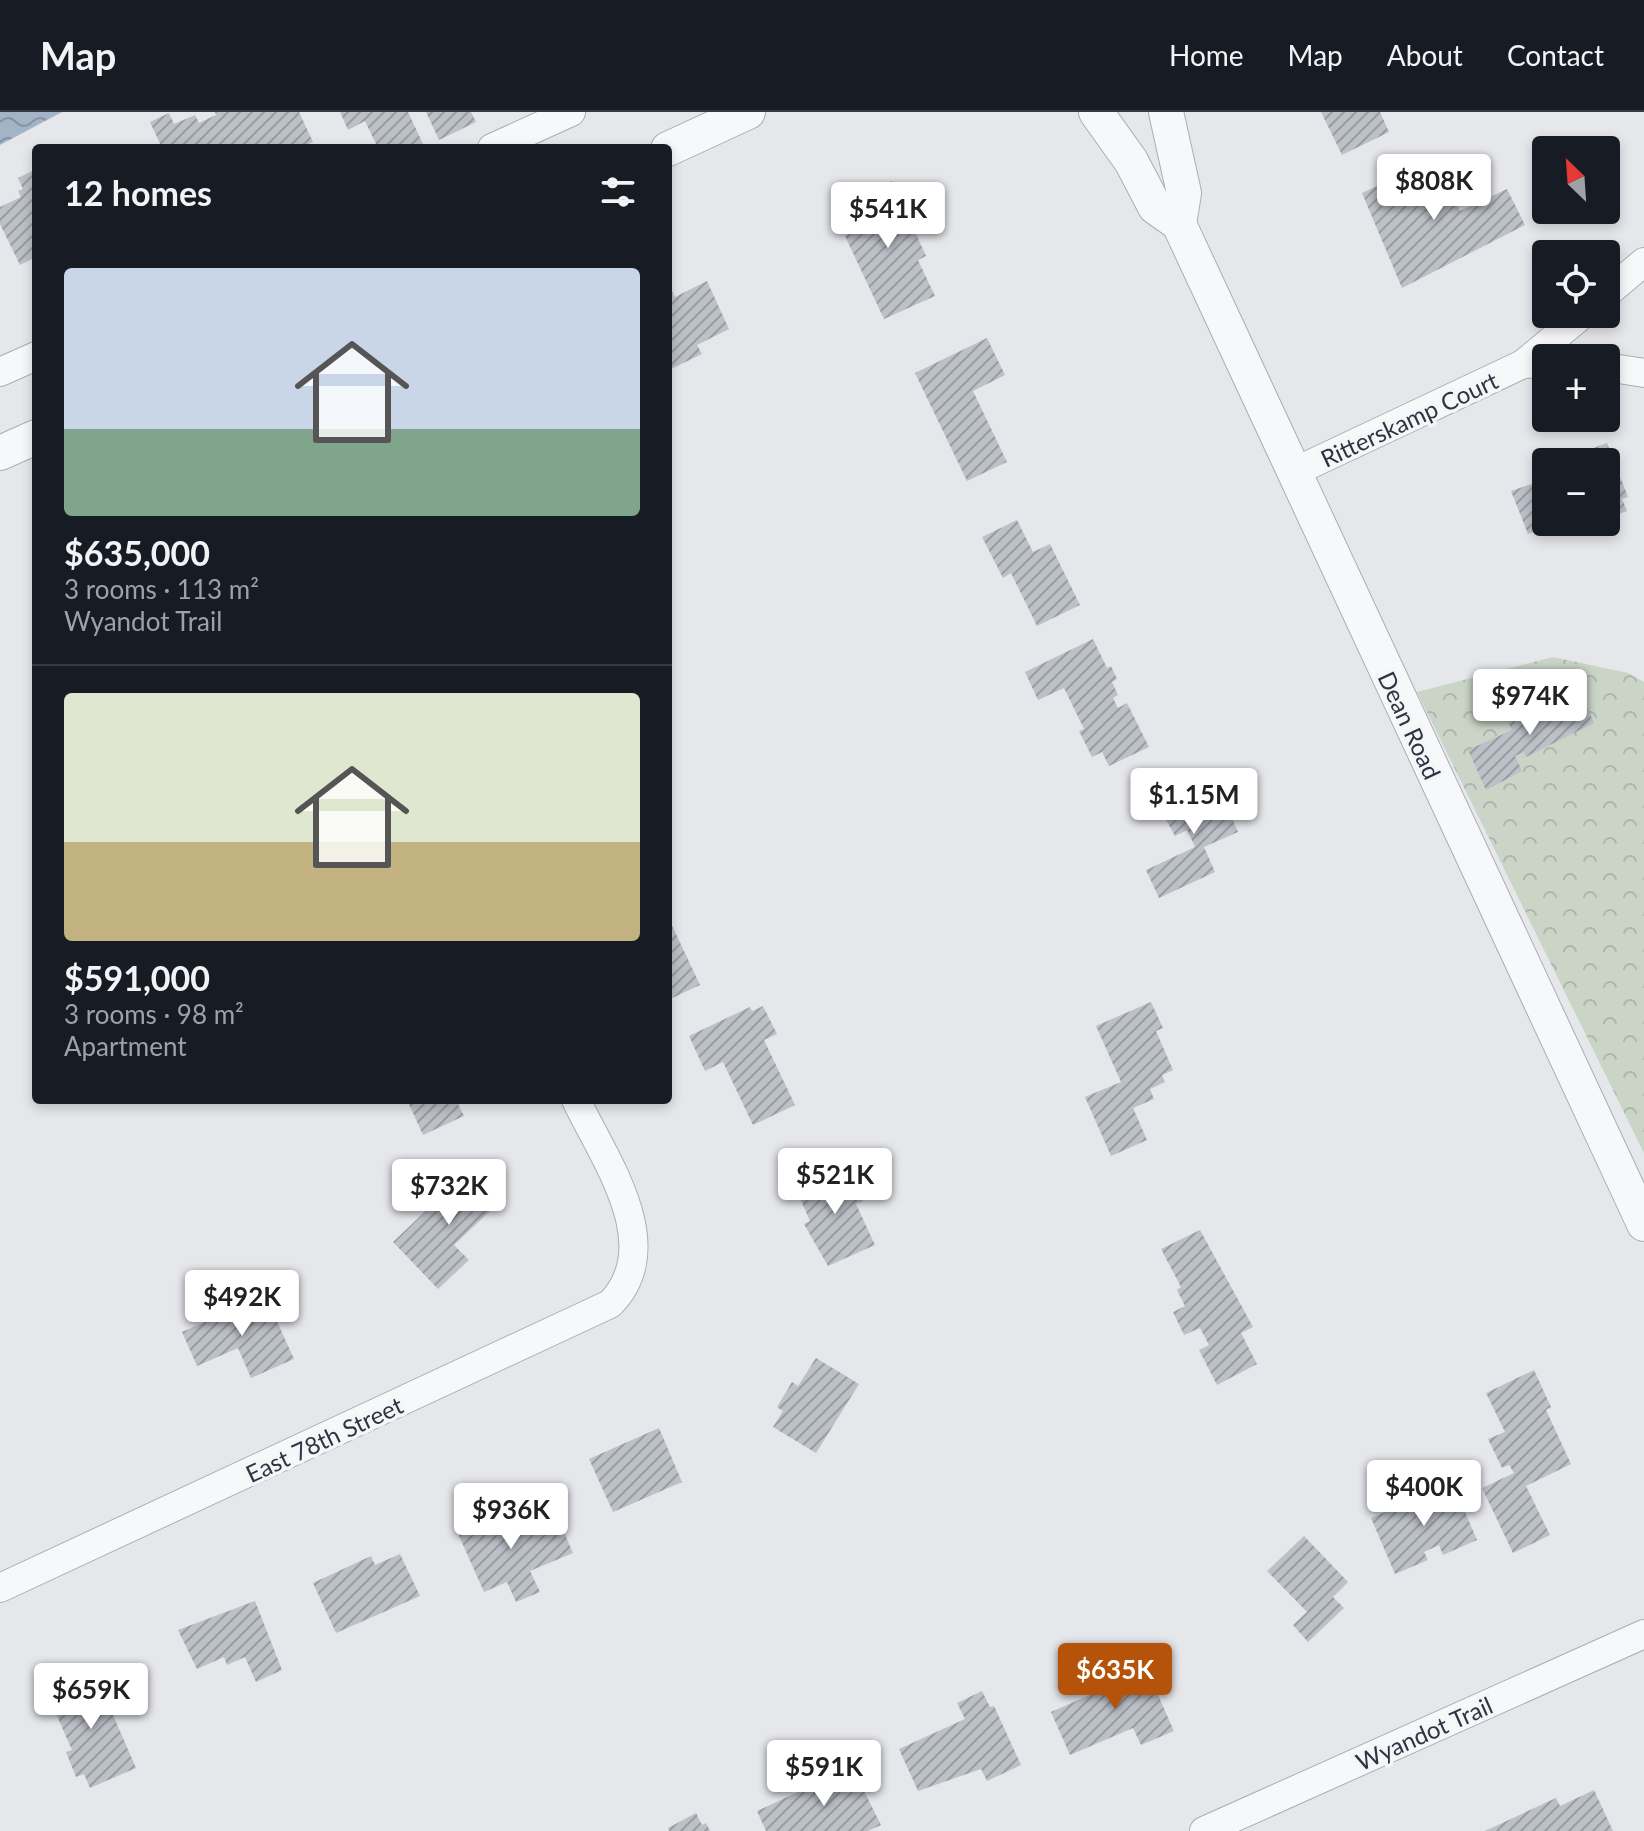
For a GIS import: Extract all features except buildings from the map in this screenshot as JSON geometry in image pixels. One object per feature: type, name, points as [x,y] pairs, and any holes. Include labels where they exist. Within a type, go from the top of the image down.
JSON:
[{"type":"street","points":[[501,144],[571,112]]},
{"type":"street","points":[[672,147],[748,112]]},
{"type":"street","name":"Dean Road","points":[[1096,112],[1131,161],[1155,207],[1179,224],[1644,1224]]},
{"type":"street","name":"Dean Road","points":[[1166,112],[1184,193],[1179,224]]},
{"type":"street","points":[[1620,282],[1644,262]]},
{"type":"street","name":"Ritterskamp Court","points":[[1554,344],[1570,328]]},
{"type":"street","points":[[0,372],[32,358]]},
{"type":"street","name":"Ritterskamp Court","points":[[1294,472],[1532,365]]},
{"type":"street","points":[[1620,369],[1644,373]]},
{"type":"street","points":[[0,453],[32,439]]},
{"type":"street","name":"East 78th Street","points":[[0,1588],[600,1311],[615,1299],[631,1270],[635,1236],[630,1215],[578,1104]]},
{"type":"street","name":"Wyandot Trail","points":[[1204,1831],[1644,1634]]},
{"type":"green space","points":[[1553,657],[1628,673],[1644,682],[1644,1153],[1417,692]]},
{"type":"water","points":[[0,112],[62,112],[0,145]]}]
